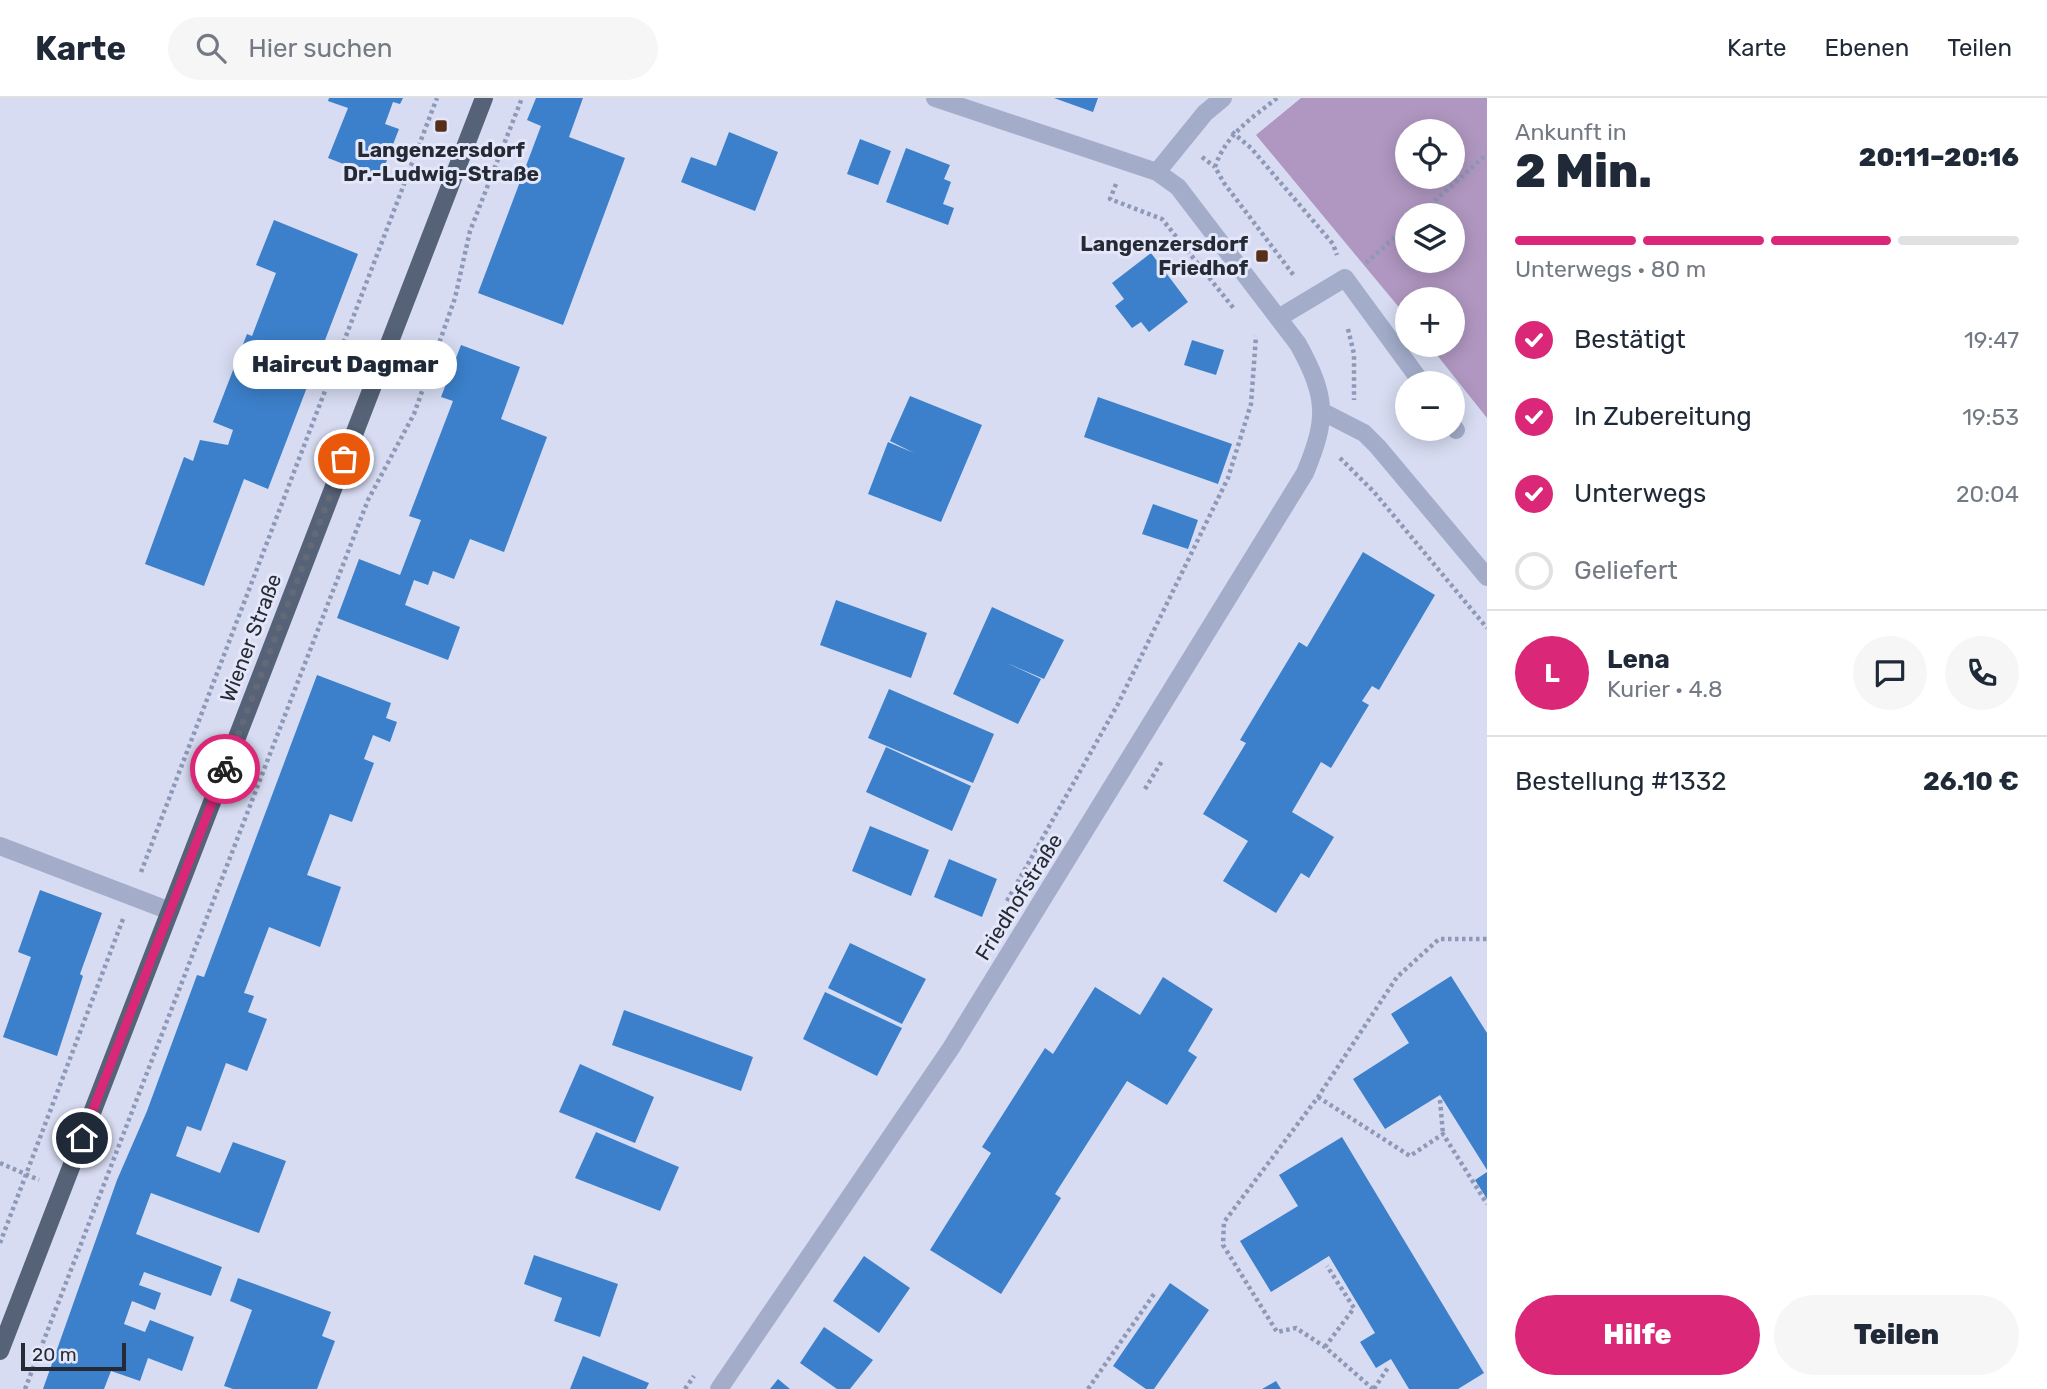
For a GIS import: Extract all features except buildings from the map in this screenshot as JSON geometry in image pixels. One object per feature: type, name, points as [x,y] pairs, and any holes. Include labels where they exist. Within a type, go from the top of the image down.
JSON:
[{"type":"main road","name":"Wiener Straße","points":[[0,1351],[484,98]]},
{"type":"street","points":[[935,98],[1157,172],[1178,187],[1280,317],[1311,367],[1323,412],[1364,433],[1378,447],[1487,577]]},
{"type":"street","points":[[1157,172],[1196,122],[1223,98]]},
{"type":"street","points":[[1280,317],[1345,278],[1413,371]]},
{"type":"street","name":"Friedhofstraße","points":[[719,1389],[951,1048],[1032,921],[1305,473],[1321,432],[1323,412]]},
{"type":"street","points":[[0,846],[170,911]]},
{"type":"path","points":[[0,1243],[437,98]]},
{"type":"path","points":[[25,1389],[368,500],[414,414],[455,298],[470,231],[522,98]]},
{"type":"path","points":[[1277,98],[1233,133],[1251,148],[1333,244],[1345,278],[1395,236]]},
{"type":"path","points":[[1432,203],[1487,154]]},
{"type":"path","points":[[1125,162],[1110,199],[1162,219],[1240,316]]},
{"type":"path","points":[[1003,907],[1118,704],[1228,478],[1251,404],[1258,338],[1249,327]]},
{"type":"path","points":[[1339,458],[1374,492],[1487,628]]},
{"type":"path","points":[[1389,1366],[1374,1389],[1325,1347],[1296,1328],[1277,1332],[1223,1245],[1224,1222],[1318,1097],[1405,969],[1439,939],[1487,939]]},
{"type":"path","points":[[1318,1097],[1410,1156],[1443,1134]]},
{"type":"path","points":[[1440,1100],[1443,1134],[1487,1204]]},
{"type":"path","points":[[0,1163],[63,1188]]},
{"type":"path","points":[[1325,1347],[1354,1308],[1327,1266]]},
{"type":"path","points":[[1088,1389],[1154,1294]]},
{"type":"path","points":[[685,1389],[700,1367]]},
{"type":"shaded area","points":[[1301,98],[1487,98],[1487,418],[1465,390],[1465,371],[1450,371],[1439,357],[1465,357],[1465,287],[1395,287],[1395,303],[1256,135]]},
{"type":"way so far","points":[[225,769],[344,459]]},
{"type":"place","name":"Langenzersdorf Dr.-Ludwig-Straße","points":[[441,126]]},
{"type":"place","name":"Langenzersdorf Friedhof","points":[[1262,256]]},
{"type":"place","name":"Haircut Dagmar","points":[[344,459]]},
{"type":"route","points":[[82,1138],[225,769]]}]
